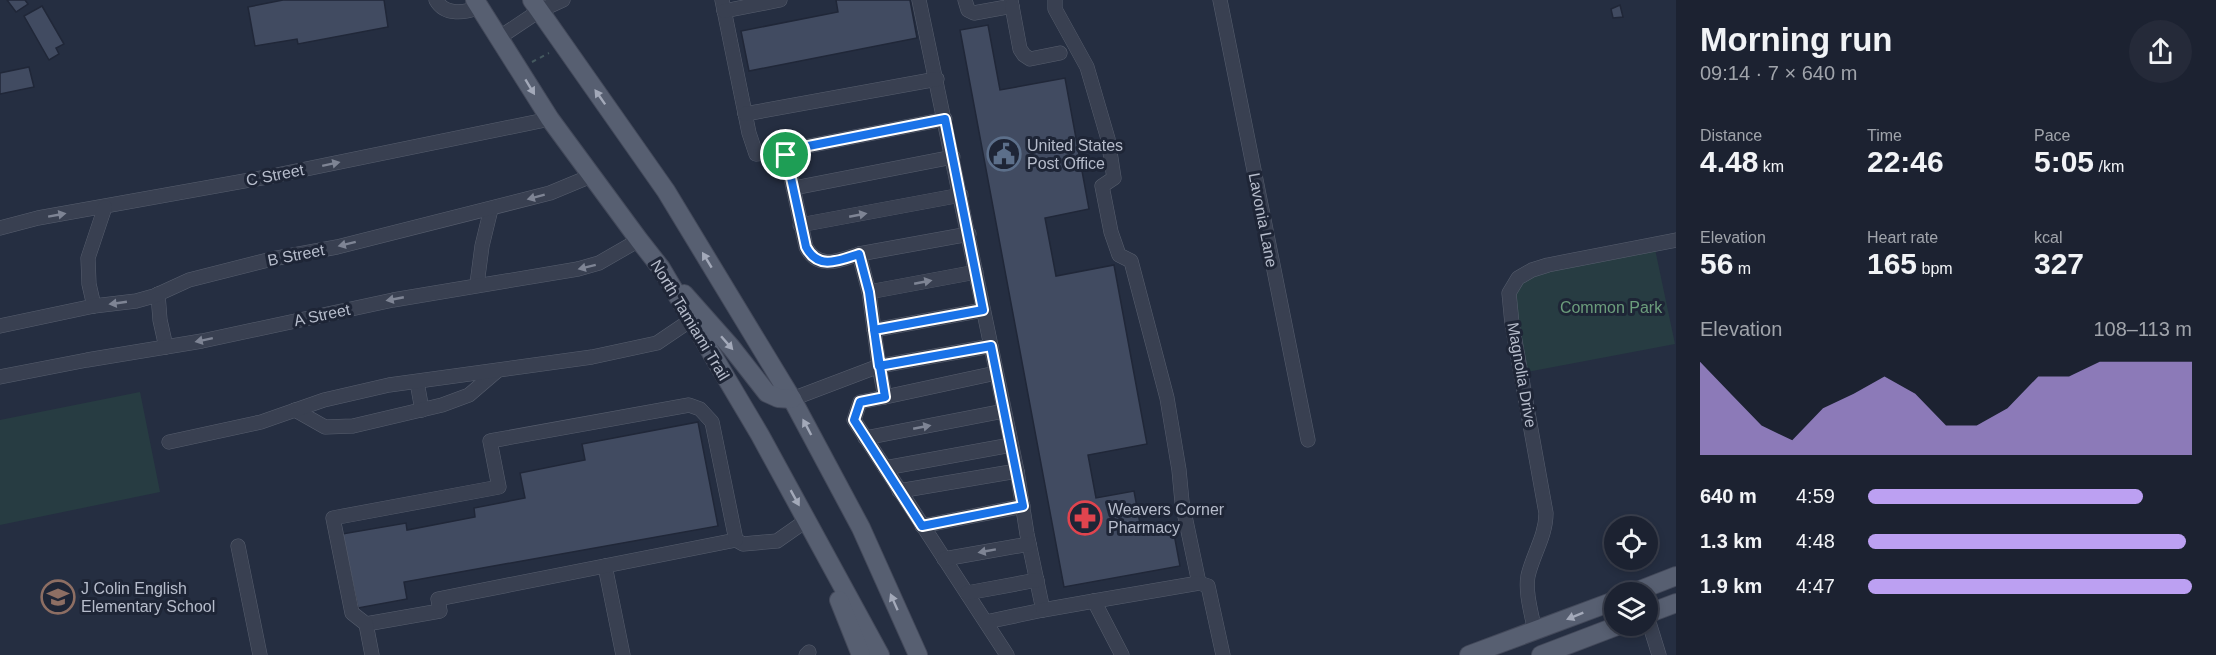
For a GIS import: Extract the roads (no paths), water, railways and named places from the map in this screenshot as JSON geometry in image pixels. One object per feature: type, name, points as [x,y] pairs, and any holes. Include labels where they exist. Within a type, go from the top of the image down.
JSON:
[{"type":"main road","name":"North Tamiami Trail","points":[[478,4],[549,118],[661,268],[760,435],[880,655]]},
{"type":"main road","points":[[536,6],[666,191],[792,399],[861,528],[918,655]]},
{"type":"main road","points":[[661,268],[731,347],[767,393],[778,398],[792,399]]},
{"type":"main road","points":[[807,520],[861,655]]},
{"type":"main road","points":[[1658,583],[1676,576]]},
{"type":"main road","points":[[1658,609],[1674,601]]},
{"type":"main road","points":[[1469,655],[1604,605]]},
{"type":"main road","points":[[1541,655],[1604,631]]},
{"type":"street","points":[[500,38],[536,6],[563,0]]},
{"type":"street","points":[[780,0],[723,6],[756,154],[778,152],[945,119]]},
{"type":"street","points":[[919,0],[969,234],[1043,610]]},
{"type":"street","points":[[965,0],[968,10],[974,13],[1012,3],[1020,49],[1024,55],[1030,58],[1060,53]]},
{"type":"street","points":[[1055,0],[1055,9],[1087,67],[1108,139],[1114,178],[1102,186],[1111,232],[1119,255],[1131,261],[1167,398],[1182,502],[1199,583]]},
{"type":"street","name":"Lavonia Lane","points":[[1220,0],[1308,440]]},
{"type":"street","points":[[438,3],[450,11],[462,12],[478,4]]},
{"type":"street","points":[[746,114],[937,79]]},
{"type":"street","name":"C Street","points":[[0,228],[38,218],[267,177],[549,118]]},
{"type":"street","points":[[778,152],[786,155],[800,225],[811,258],[821,262],[969,234]]},
{"type":"street","points":[[794,188],[953,157]]},
{"type":"street","name":"B Street","points":[[0,326],[94,306],[136,301],[189,280],[272,259],[338,247],[549,194],[591,176]]},
{"type":"street","points":[[800,225],[961,195]]},
{"type":"street","points":[[94,306],[89,284],[88,258],[105,207]]},
{"type":"street","points":[[477,284],[482,246],[491,209]]},
{"type":"street","name":"A Street","points":[[0,377],[202,341],[393,300],[599,263],[639,240]]},
{"type":"street","name":"Magnolia Drive","points":[[1535,632],[1528,592],[1528,576],[1546,529],[1546,513],[1512,324],[1509,293],[1518,278],[1532,270],[1676,240]]},
{"type":"street","points":[[859,254],[869,292],[885,397]]},
{"type":"street","points":[[869,292],[976,273]]},
{"type":"street","points":[[158,294],[160,320],[166,347]]},
{"type":"street","points":[[874,330],[983,310]]},
{"type":"street","points":[[169,442],[261,422],[324,400],[389,386],[592,357],[657,343],[691,320]]},
{"type":"street","points":[[792,399],[879,366],[991,346]]},
{"type":"street","points":[[295,410],[325,427],[353,426],[422,410],[469,395],[496,371]]},
{"type":"street","points":[[996,373],[860,402],[854,420],[1007,655]]},
{"type":"street","points":[[417,382],[422,410]]},
{"type":"street","points":[[372,655],[366,624],[352,613],[333,518],[499,487],[490,441],[689,405],[699,409],[712,422],[736,540]]},
{"type":"street","points":[[865,438],[1004,411]]},
{"type":"street","points":[[885,468],[1011,445]]},
{"type":"street","points":[[899,491],[1017,471]]},
{"type":"street","points":[[922,526],[1023,506]]},
{"type":"street","points":[[366,624],[440,611],[438,599],[736,540],[743,544],[777,541],[807,520]]},
{"type":"street","points":[[944,559],[1029,544]]},
{"type":"street","points":[[238,546],[260,655]]},
{"type":"street","points":[[605,566],[623,655]]},
{"type":"street","points":[[967,592],[1037,580]]},
{"type":"street","points":[[986,622],[1199,583],[1208,586],[1223,655]]},
{"type":"street","points":[[1094,601],[1122,655]]},
{"type":"street","points":[[1653,636],[1659,655]]},
{"type":"place","name":"United States Post Office","points":[[1004,154]]},
{"type":"place","name":"Weavers Corner Pharmacy","points":[[1085,518]]},
{"type":"place","name":"J Colin English Elementary School","points":[[58,597]]},
{"type":"park label","name":"Common Park","points":[[1611,307]]}]
